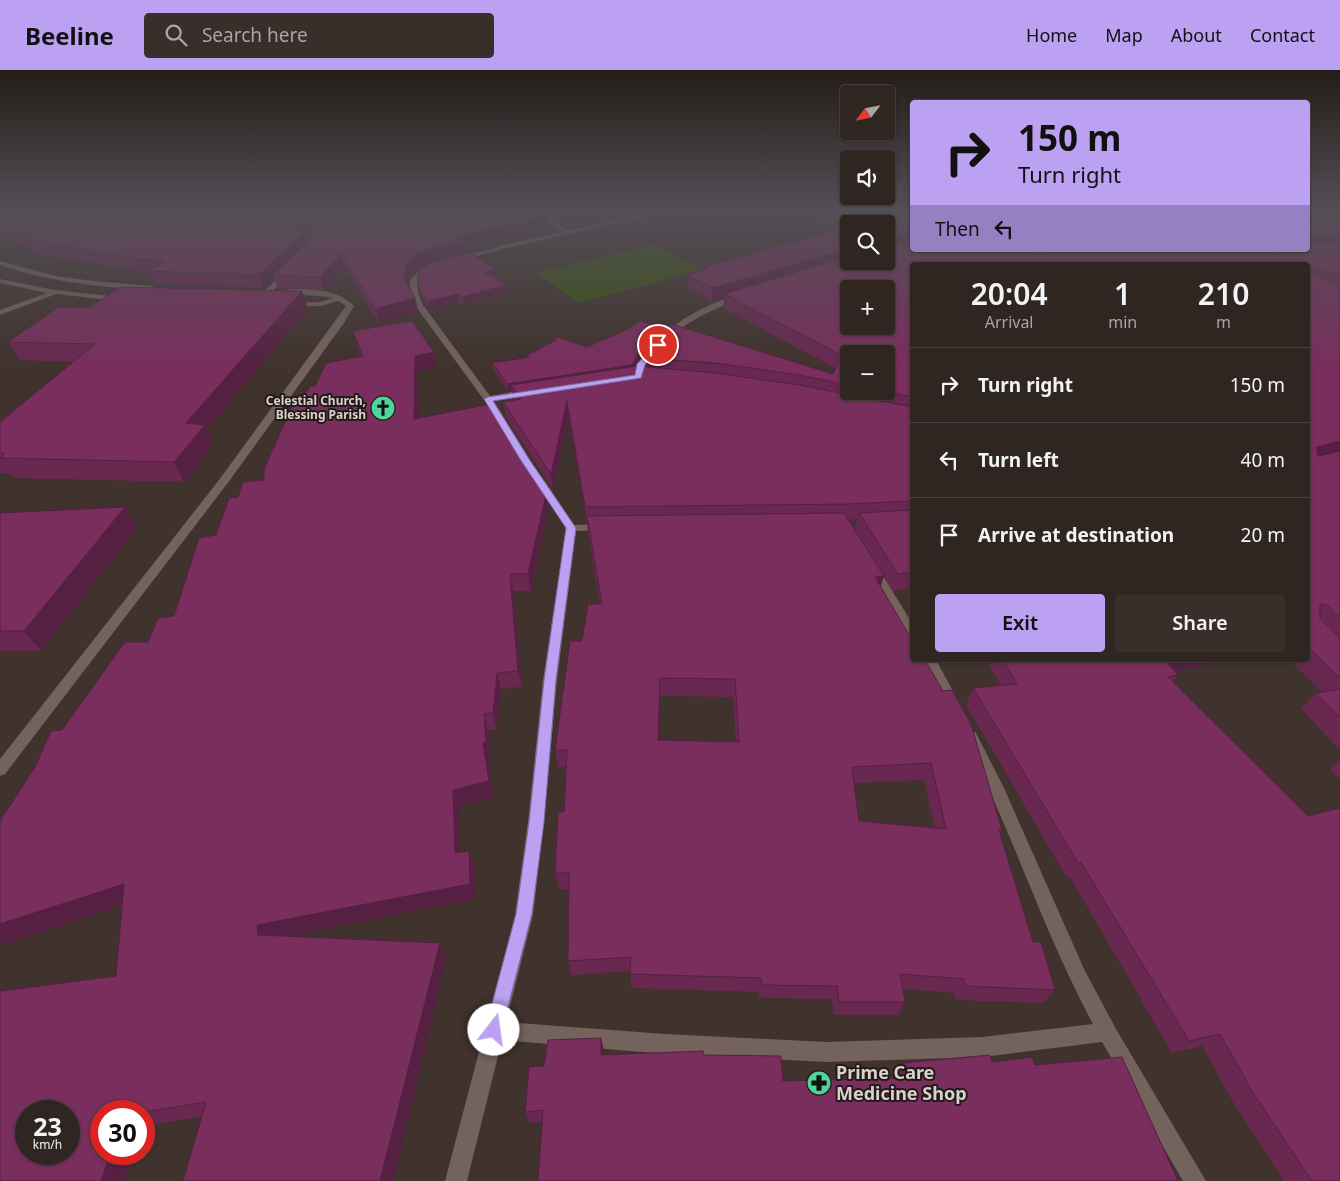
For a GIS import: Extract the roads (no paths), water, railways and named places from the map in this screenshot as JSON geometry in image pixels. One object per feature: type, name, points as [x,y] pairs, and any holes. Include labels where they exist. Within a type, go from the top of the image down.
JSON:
[{"type":"street","points":[[0,263],[18,270],[72,281],[158,288]]},
{"type":"street","points":[[437,264],[423,270],[414,280],[414,293],[419,305],[488,399],[524,459],[571,528],[550,680],[536,822],[524,914],[456,1181]]},
{"type":"street","points":[[266,304],[253,304],[292,267]]},
{"type":"street","points":[[0,281],[55,292],[127,300]]},
{"type":"street","points":[[0,770],[223,482],[350,306],[325,294],[257,291]]},
{"type":"street","points":[[0,313],[55,292]]},
{"type":"street","points":[[638,377],[641,364],[658,345],[685,321],[710,307],[745,295]]},
{"type":"street","points":[[286,305],[320,304],[338,299]]},
{"type":"street","points":[[488,399],[541,390]]},
{"type":"street","points":[[571,528],[618,527]]},
{"type":"street","points":[[864,555],[910,630]]},
{"type":"street","points":[[929,662],[989,769],[1063,946],[1107,1032],[1195,1181]]},
{"type":"street","points":[[494,1030],[665,1044],[827,1052],[982,1047],[1107,1032]]},
{"type":"place","name":"Celestial Church, Blessing Parish","points":[[383,408]]},
{"type":"place","name":"Prime Care Medicine Shop","points":[[819,1083]]}]
